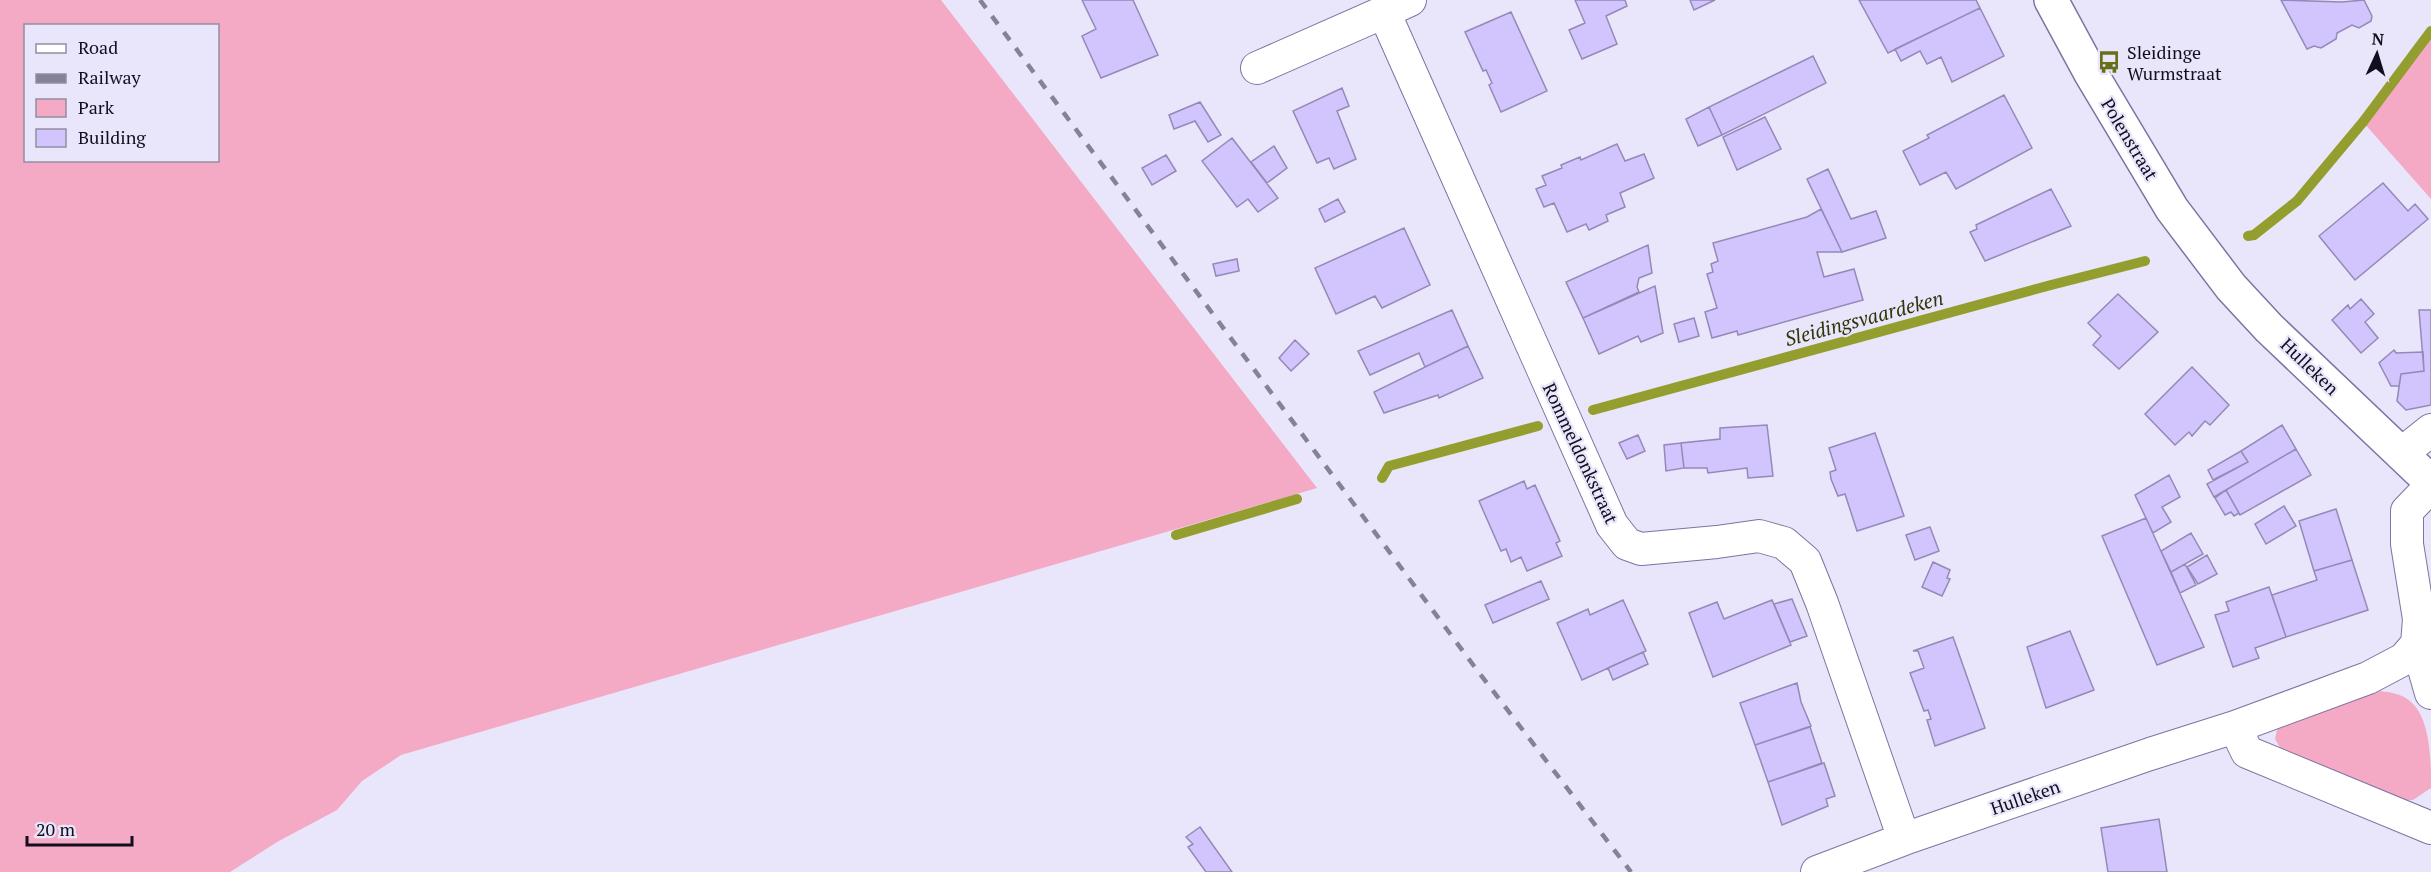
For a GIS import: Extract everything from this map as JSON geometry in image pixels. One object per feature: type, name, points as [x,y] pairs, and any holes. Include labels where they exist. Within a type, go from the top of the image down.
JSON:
[{"type":"main road","name":"Polenstraat","points":[[2051,0],[2090,72],[2161,190],[2198,243]]},
{"type":"main road","name":"Hulleken","points":[[2198,243],[2231,287],[2269,328],[2431,484]]},
{"type":"street","points":[[1257,68],[1397,6]]},
{"type":"street","name":"Rommeldonkstraat","points":[[1397,6],[1612,525],[1627,544],[1641,549],[1759,536],[1784,543],[1805,561],[1822,603],[1904,839]]},
{"type":"street","points":[[2401,454],[2431,430]]},
{"type":"street","name":"Hulleken","points":[[2431,484],[2407,511],[2407,544],[2419,619],[2417,644],[2431,693]]},
{"type":"street","name":"Hulleken","points":[[1817,872],[1904,839],[2235,727],[2367,678],[2404,658],[2417,644]]},
{"type":"street","points":[[2235,727],[2247,752],[2431,828]]},
{"type":"green space","points":[[0,0],[941,0],[1317,488],[401,755],[362,781],[337,810],[277,842],[230,872],[0,872]]},
{"type":"green space","points":[[2431,31],[2431,199],[2363,122]]},
{"type":"green space","points":[[2370,691],[2388,692],[2405,697],[2420,713],[2424,723],[2429,745],[2431,788],[2413,800],[2400,801],[2284,754],[2275,739],[2277,730],[2283,722]]},
{"type":"building","points":[[1082,0],[1133,0],[1158,55],[1101,78],[1082,36],[1096,29]]},
{"type":"building","points":[[1575,0],[1625,0],[1627,6],[1606,16],[1617,44],[1582,59],[1569,30],[1585,23]]},
{"type":"building","points":[[1690,0],[1715,0],[1694,10]]},
{"type":"building","points":[[1859,0],[1976,0],[1980,8],[1888,53]]},
{"type":"building","points":[[2281,0],[2342,2],[2364,0],[2372,16],[2371,21],[2359,28],[2352,25],[2337,33],[2336,39],[2321,48],[2314,46],[2307,49]]},
{"type":"building","points":[[1980,8],[2004,56],[1952,82],[1941,57],[1927,64],[1920,51],[1901,61],[1895,49]]},
{"type":"building","points":[[1511,12],[1547,91],[1501,112],[1489,85],[1492,83],[1486,70],[1483,71],[1465,32]]},
{"type":"building","points":[[1813,56],[1826,83],[1722,135],[1709,107]]},
{"type":"building","points":[[1342,88],[1349,106],[1337,111],[1356,159],[1334,169],[1329,158],[1317,163],[1293,111]]},
{"type":"building","points":[[2004,95],[2032,148],[1956,189],[1946,172],[1920,185],[1903,151],[1929,138],[1927,135]]},
{"type":"building","points":[[1200,102],[1221,135],[1208,142],[1195,121],[1174,129],[1169,115]]},
{"type":"building","points":[[1709,107],[1722,135],[1698,146],[1686,119]]},
{"type":"building","points":[[1765,117],[1781,149],[1737,170],[1723,137]]},
{"type":"building","points":[[1232,138],[1278,198],[1258,212],[1248,199],[1237,207],[1202,161]]},
{"type":"building","points":[[1617,144],[1625,161],[1644,154],[1654,178],[1620,193],[1625,207],[1606,215],[1608,221],[1589,230],[1586,224],[1567,232],[1554,203],[1544,207],[1536,189],[1546,185],[1542,176],[1562,168],[1561,165],[1580,157],[1581,160]]},
{"type":"building","points":[[1274,146],[1287,168],[1267,183],[1251,162]]},
{"type":"building","points":[[1166,155],[1176,171],[1152,185],[1142,168]]},
{"type":"building","points":[[1828,169],[1851,219],[1876,211],[1886,238],[1842,252],[1807,179]]},
{"type":"building","points":[[2383,183],[2408,211],[2415,204],[2428,219],[2355,280],[2319,236]]},
{"type":"building","points":[[2051,189],[2071,226],[1985,261],[1970,232],[1977,229],[1976,225]]},
{"type":"building","points":[[1338,199],[1345,212],[1325,222],[1319,209]]},
{"type":"building","points":[[1821,209],[1842,252],[1817,252],[1824,277],[1854,269],[1863,300],[1738,335],[1737,331],[1712,338],[1705,312],[1717,308],[1707,274],[1713,272],[1711,264],[1718,261],[1713,243],[1807,217]]},
{"type":"building","points":[[1404,228],[1430,285],[1382,308],[1375,296],[1336,314],[1315,268]]},
{"type":"building","points":[[1648,245],[1652,273],[1639,278],[1637,287],[1639,292],[1583,318],[1566,282]]},
{"type":"building","points":[[1237,259],[1239,271],[1216,276],[1213,264]]},
{"type":"building","points":[[1655,286],[1663,333],[1641,342],[1638,336],[1599,354],[1583,318]]},
{"type":"building","points":[[2118,294],[2158,332],[2119,369],[2093,345],[2101,336],[2088,323]]},
{"type":"building","points":[[2361,299],[2374,314],[2365,322],[2378,338],[2361,353],[2332,320],[2348,305],[2350,309]]},
{"type":"building","points":[[1452,310],[1468,346],[1425,367],[1419,353],[1370,375],[1358,351]]},
{"type":"building","points":[[2419,310],[2431,310],[2431,405],[2406,410],[2397,401],[2401,374],[2424,371]]},
{"type":"building","points":[[1694,318],[1699,336],[1679,342],[1674,324]]},
{"type":"building","points":[[1295,340],[1309,354],[1291,371],[1279,358]]},
{"type":"building","points":[[1468,346],[1483,378],[1439,398],[1438,395],[1384,413],[1374,392]]},
{"type":"building","points":[[2394,350],[2396,353],[2423,352],[2424,371],[2401,374],[2399,386],[2391,386],[2379,363]]},
{"type":"building","points":[[2192,367],[2229,405],[2210,425],[2205,421],[2192,436],[2189,432],[2175,445],[2145,414]]},
{"type":"building","points":[[1767,425],[1773,476],[1748,478],[1747,468],[1708,473],[1707,468],[1684,468],[1681,443],[1720,439],[1720,428]]},
{"type":"building","points":[[2282,425],[2296,449],[2214,497],[2207,484],[2248,462],[2241,451]]},
{"type":"building","points":[[1875,433],[1904,516],[1857,531],[1845,494],[1838,496],[1831,479],[1830,472],[1836,470],[1829,448]]},
{"type":"building","points":[[1638,435],[1645,451],[1627,459],[1619,443]]},
{"type":"building","points":[[1681,443],[1684,468],[1666,471],[1664,445]]},
{"type":"building","points":[[2296,449],[2311,475],[2240,515],[2226,490]]},
{"type":"building","points":[[2241,451],[2248,462],[2213,480],[2208,470]]},
{"type":"building","points":[[2169,475],[2180,497],[2162,507],[2171,522],[2153,533],[2135,495]]},
{"type":"building","points":[[1524,481],[1527,489],[1535,485],[1560,541],[1556,543],[1562,556],[1527,571],[1521,557],[1511,562],[1506,549],[1501,551],[1479,501]]},
{"type":"building","points":[[2226,490],[2239,513],[2234,516],[2231,512],[2225,515],[2215,498]]},
{"type":"building","points":[[2284,506],[2296,526],[2266,544],[2255,524]]},
{"type":"building","points":[[2336,509],[2352,560],[2314,571],[2299,521]]},
{"type":"building","points":[[2146,518],[2204,647],[2157,665],[2102,536]]},
{"type":"building","points":[[1930,527],[1939,551],[1915,560],[1906,535]]},
{"type":"building","points":[[2191,533],[2203,554],[2171,572],[2161,551]]},
{"type":"building","points":[[2207,555],[2217,574],[2198,584],[2187,567]]},
{"type":"building","points":[[2352,560],[2368,610],[2286,637],[2272,595],[2317,580],[2314,571]]},
{"type":"building","points":[[1933,562],[1950,570],[1947,578],[1950,579],[1942,596],[1922,587]]},
{"type":"building","points":[[2185,564],[2196,585],[2180,593],[2171,572]]},
{"type":"building","points":[[1541,581],[1549,599],[1493,623],[1485,605]]},
{"type":"building","points":[[2269,587],[2286,637],[2255,648],[2259,658],[2233,667],[2215,615],[2229,611],[2226,602]]},
{"type":"building","points":[[1792,599],[1807,636],[1790,642],[1774,604]]},
{"type":"building","points":[[1623,600],[1646,651],[1582,680],[1557,623],[1588,609],[1590,615]]},
{"type":"building","points":[[1772,600],[1791,645],[1713,677],[1689,613],[1717,602],[1724,619]]},
{"type":"building","points":[[2070,631],[2094,690],[2046,708],[2027,647]]},
{"type":"building","points":[[1953,637],[1985,728],[1935,746],[1927,720],[1931,719],[1928,710],[1924,711],[1910,673],[1924,668],[1918,651],[1913,651]]},
{"type":"building","points":[[1643,652],[1648,664],[1613,680],[1608,668]]},
{"type":"building","points":[[1797,683],[1801,702],[1811,726],[1755,745],[1740,703]]},
{"type":"building","points":[[1810,727],[1822,763],[1768,782],[1755,745]]},
{"type":"building","points":[[1824,763],[1835,796],[1826,799],[1828,806],[1782,825],[1768,782]]},
{"type":"building","points":[[2159,819],[2167,872],[2108,872],[2101,828]]},
{"type":"building","points":[[1200,827],[1232,872],[1206,872],[1188,847],[1193,844],[1186,837]]},
{"type":"waterway","name":"Sleidingsvaardeken","points":[[2248,236],[2254,235],[2297,201],[2363,122],[2431,31]]},
{"type":"waterway","name":"Sleidingsvaardeken","points":[[1593,410],[2145,261]]},
{"type":"waterway","name":"Sleidingsvaardeken","points":[[1382,478],[1389,466],[1538,426]]},
{"type":"waterway","name":"Sleidingsvaardeken","points":[[1176,535],[1297,499]]},
{"type":"railway","points":[[980,0],[1474,666],[1631,872]]},
{"type":"place","name":"Sleidinge Wurmstraat","points":[[2109,62]]}]
